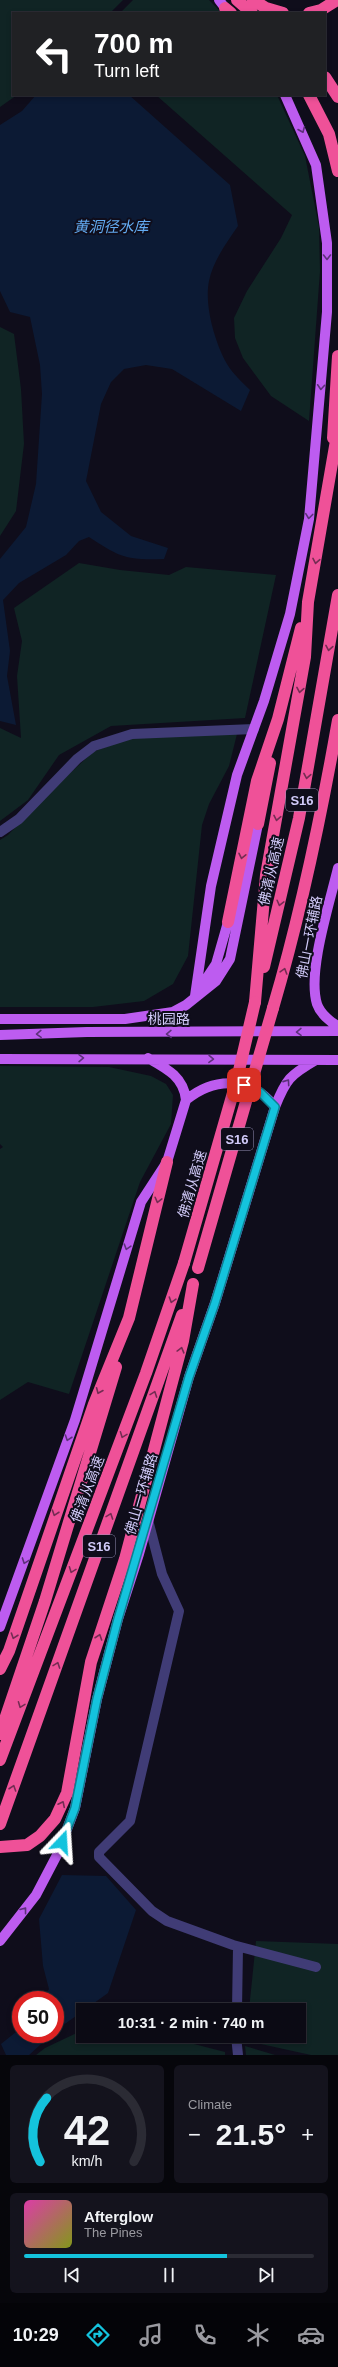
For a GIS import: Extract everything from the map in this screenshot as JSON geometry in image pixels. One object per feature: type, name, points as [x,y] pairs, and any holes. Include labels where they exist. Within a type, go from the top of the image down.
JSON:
[{"type":"highway","points":[[238,0],[251,12]]},
{"type":"highway","points":[[253,0],[266,8],[280,12]]},
{"type":"highway","points":[[313,12],[321,10],[337,0]]},
{"type":"highway","points":[[326,79],[338,97]]},
{"type":"highway","points":[[310,96],[329,134],[338,171]]},
{"type":"highway","points":[[331,467],[338,356]]},
{"type":"highway","points":[[258,824],[278,719],[308,602],[338,429]]},
{"type":"highway","name":"佛清从高速","points":[[0,1760],[144,1380],[184,1263],[237,1079],[299,818],[338,595]]},
{"type":"highway","points":[[255,1002],[266,875],[305,657],[308,602]]},
{"type":"highway","points":[[228,922],[257,782],[278,719]]},
{"type":"highway","name":"S16","points":[[0,1824],[198,1268],[288,955],[318,828],[338,720]]},
{"type":"highway","points":[[0,1734],[45,1601],[88,1465],[129,1318],[167,1162]]},
{"type":"highway","points":[[0,1847],[26,1845],[40,1836],[55,1819],[67,1794],[90,1662],[125,1559],[183,1341],[193,1284]]},
{"type":"highway","points":[[0,1669],[9,1651],[94,1404],[129,1318]]},
{"type":"main road","points":[[195,996],[211,886],[237,775],[254,729],[290,614],[310,519],[327,312],[327,243],[316,165],[285,96]]},
{"type":"main road","points":[[0,1019],[125,1018],[173,1012],[216,981],[230,959],[258,824]]},
{"type":"main road","name":"佛山一环辅路","points":[[338,868],[314,979],[317,1006],[323,1014],[338,1026]]},
{"type":"main road","points":[[195,996],[216,964],[228,922]]},
{"type":"main road","name":"桃园路","points":[[0,1035],[87,1032],[338,1032]]},
{"type":"main road","points":[[0,1059],[148,1058],[338,1060]]},
{"type":"main road","points":[[0,1627],[75,1420],[141,1202],[167,1162],[186,1100],[185,1090],[179,1080],[173,1074],[148,1058]]},
{"type":"main road","name":"佛山一环辅路","points":[[0,1941],[36,1895],[58,1853],[72,1814],[97,1699],[118,1619],[189,1377],[215,1303],[275,1107],[285,1082],[295,1072],[316,1060]]},
{"type":"main road","points":[[186,1100],[198,1090],[212,1084],[230,1082],[260,1092],[275,1107]]},
{"type":"street","points":[[0,832],[19,819],[77,759],[94,746],[132,734],[254,729]]},
{"type":"street","points":[[148,1520],[162,1574],[179,1611],[130,1821],[99,1852],[98,1857],[152,1911],[167,1921],[238,1947],[316,1968]]},
{"type":"street","points":[[237,2003],[238,1947]]},
{"type":"street","points":[[237,2043],[238,2055]]},
{"type":"green space","points":[[0,0],[123,0],[111,12],[12,12],[12,96],[16,96],[0,107]]},
{"type":"green space","points":[[133,0],[209,0],[221,12],[121,12]]},
{"type":"green space","points":[[157,96],[277,96],[305,156],[319,227],[320,271],[309,421],[271,396],[243,358],[235,338],[234,318],[247,291],[281,238],[292,215]]},
{"type":"green space","points":[[0,327],[14,334],[21,389],[24,444],[16,511],[0,536]]},
{"type":"green space","points":[[79,563],[120,570],[169,575],[186,567],[276,575],[245,718],[111,726],[59,755],[28,800],[0,821],[0,728],[21,738],[17,676],[22,641],[14,608]]},
{"type":"green space","points":[[237,734],[229,766],[209,804],[202,825],[188,956],[173,984],[144,1001],[93,1007],[0,1007],[0,840],[8,835],[54,788],[93,752],[133,736]]},
{"type":"green space","points":[[0,1066],[109,1067],[151,1076],[166,1084],[173,1095],[171,1124],[140,1182],[69,1394],[28,1382],[0,1400],[0,1149],[3,1147],[0,1144]]},
{"type":"green space","points":[[256,1941],[338,1944],[338,2055],[311,2055],[256,2043],[306,2043],[306,2003],[250,2003]]},
{"type":"green space","points":[[76,2033],[76,2043],[190,2043],[225,2052],[225,2055],[36,2055],[45,2048],[56,2043],[64,2043],[64,2039]]},
{"type":"green space","points":[[245,2046],[275,2055],[246,2055]]},
{"type":"water","name":"黄洞径水库","points":[[35,96],[130,96],[230,185],[238,226],[221,252],[211,274],[208,291],[209,312],[218,346],[227,364],[250,390],[241,411],[172,369],[146,365],[124,369],[111,382],[101,404],[86,481],[101,512],[131,536],[168,548],[164,559],[132,558],[117,553],[89,537],[79,541],[66,555],[19,583],[3,600],[10,651],[7,676],[16,725],[0,721],[0,559],[26,527],[36,484],[42,394],[40,365],[30,317],[10,312],[0,291],[0,125],[22,111]]},
{"type":"water","points":[[62,1875],[106,1876],[136,1910],[108,1993],[94,2003],[76,2003],[76,2016],[64,2025],[64,1991],[48,1991],[49,1989],[43,1966],[39,1919]]},
{"type":"water","points":[[12,2035],[12,2043],[42,2043],[29,2055],[6,2055],[1,2044]]},
{"type":"route","points":[[62,1842],[75,1808],[97,1699],[118,1619],[139,1554],[189,1377],[215,1303],[275,1107],[269,1099],[260,1092],[244,1085]]}]
